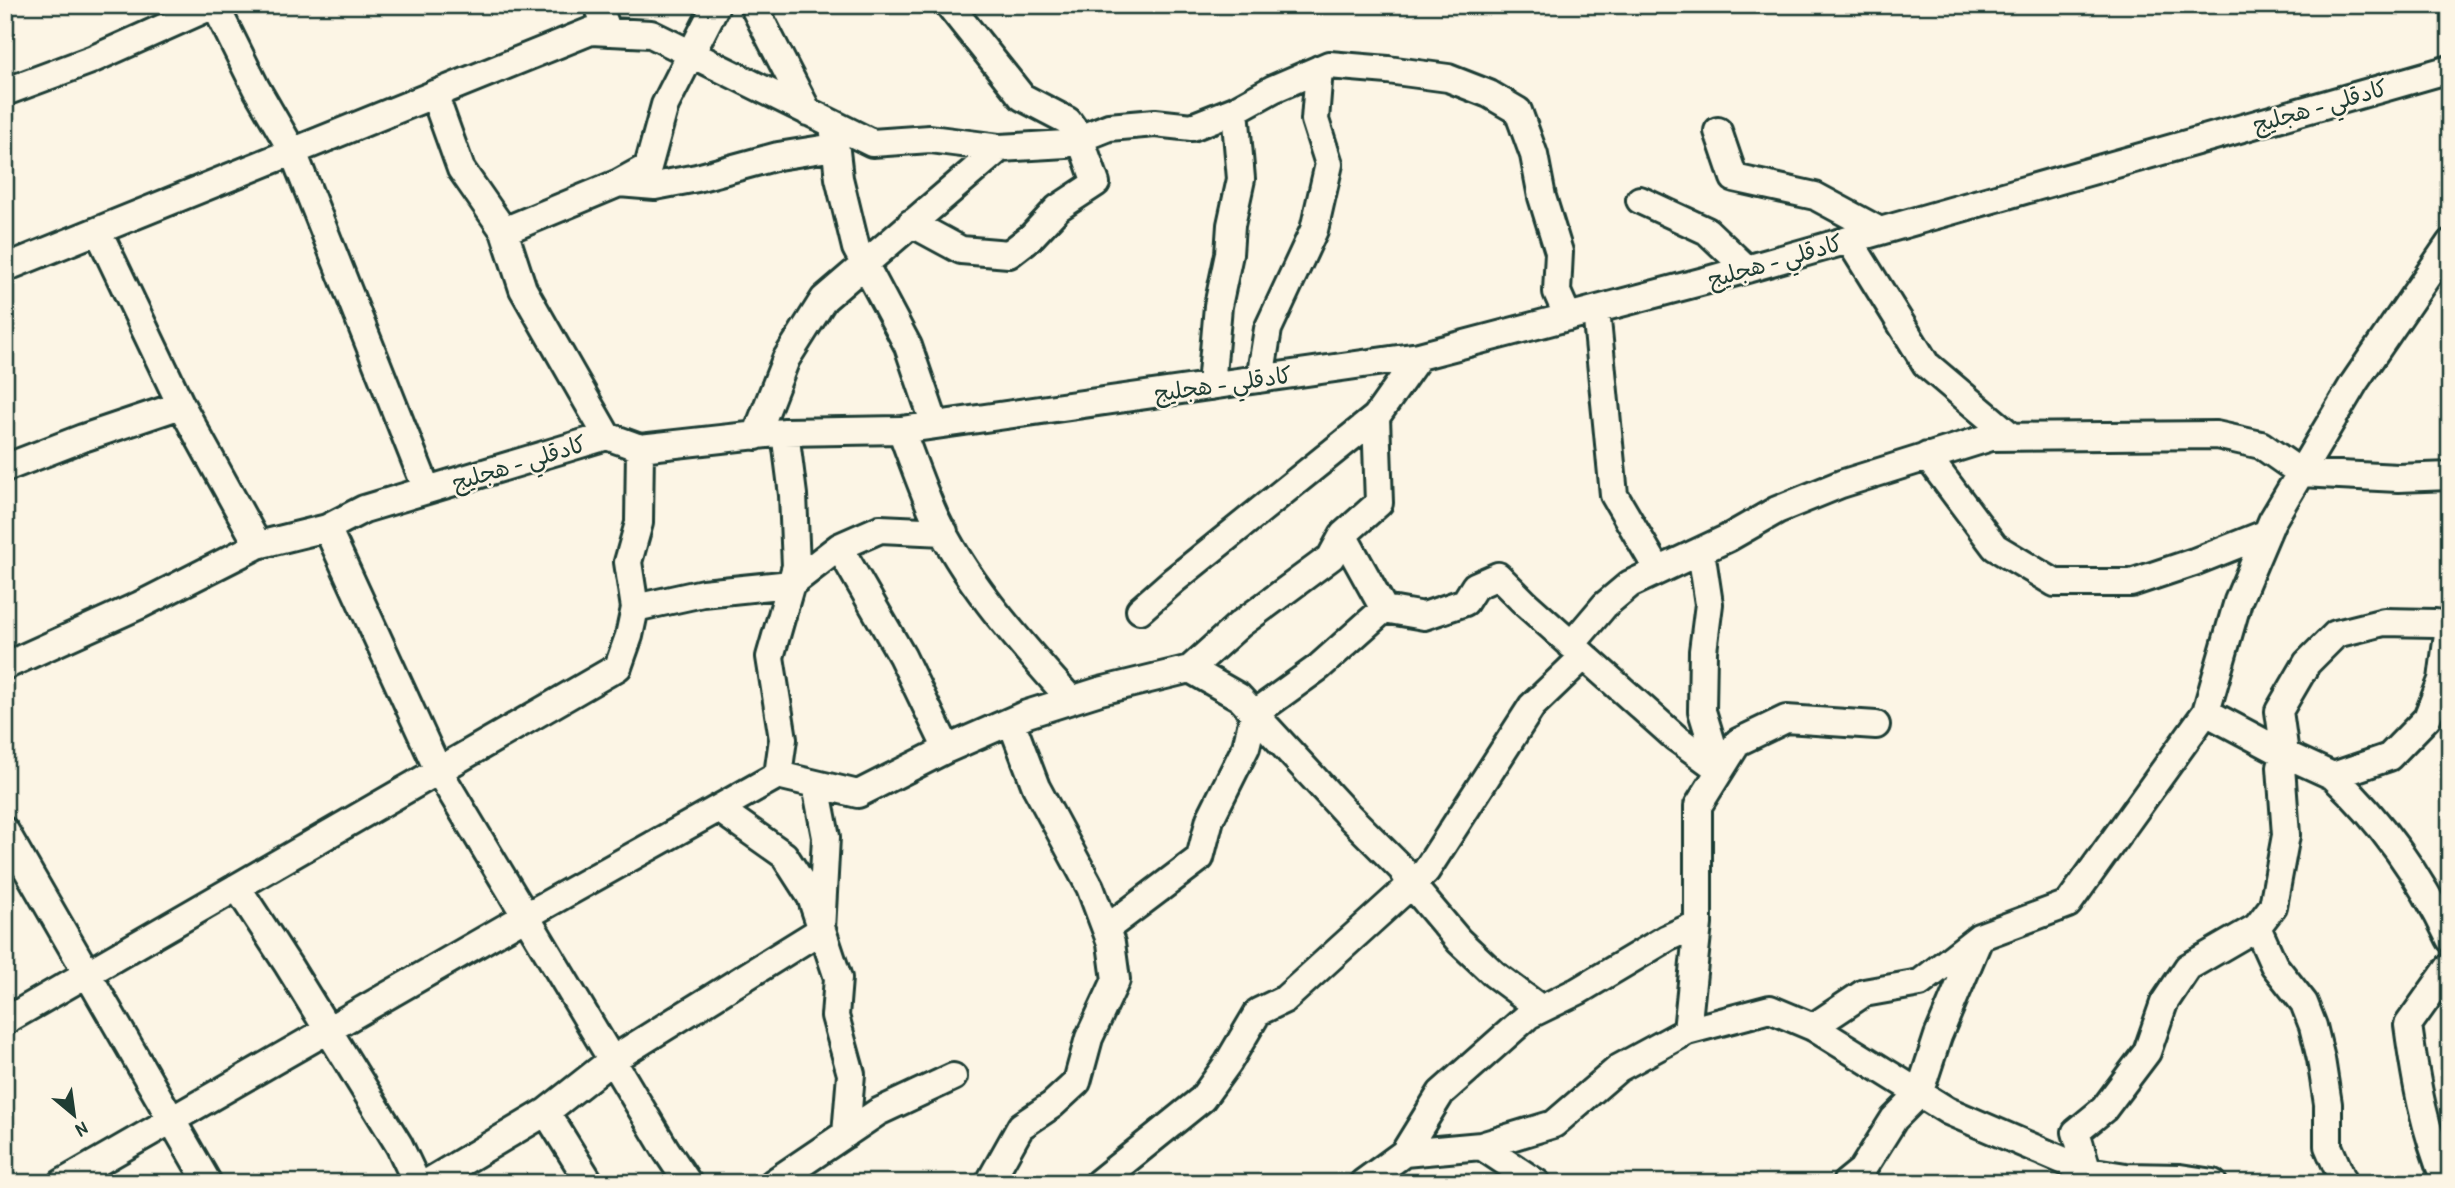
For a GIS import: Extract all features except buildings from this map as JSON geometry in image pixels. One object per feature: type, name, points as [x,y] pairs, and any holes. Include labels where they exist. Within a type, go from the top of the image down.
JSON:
[{"type":"street","points":[[5,92],[91,60],[214,5],[256,88],[293,152],[427,490]]},
{"type":"street","points":[[598,5],[608,32]]},
{"type":"street","points":[[504,231],[620,183],[648,167],[665,105],[716,5]]},
{"type":"street","points":[[753,5],[808,112]]},
{"type":"street","points":[[911,223],[961,250],[1009,254],[1031,237],[1058,208],[1096,183],[1080,138],[1068,121],[1022,97],[949,5]]},
{"type":"street","points":[[5,268],[591,31],[651,34],[808,112],[834,135],[873,143],[930,139],[1000,148],[1066,144],[1109,127],[1155,123],[1192,127],[1235,110],[1273,89],[1329,65],[1448,78],[1489,94],[1518,111],[1534,155],[1542,197],[1559,252],[1558,292],[1568,317]]},
{"type":"street","points":[[1260,379],[1268,329],[1314,230],[1329,164],[1315,120],[1319,69]]},
{"type":"street","name":"كادقلي - هجليج","points":[[5,666],[139,605],[258,545],[327,528],[364,509],[607,436],[640,448],[785,432],[901,430],[1419,356],[1747,269],[2450,69]]},
{"type":"street","points":[[434,94],[461,169],[504,231],[523,289],[607,436]]},
{"type":"street","points":[[1211,386],[1218,306],[1241,179],[1235,110]]},
{"type":"street","points":[[1718,131],[1734,178],[1815,196],[1880,231]]},
{"type":"street","points":[[620,183],[655,186],[697,178],[778,156],[834,135]]},
{"type":"street","points":[[834,135],[839,178],[856,248],[908,346],[935,425]]},
{"type":"street","points":[[756,436],[786,359],[824,299],[1000,148]]},
{"type":"street","points":[[1640,200],[1707,231],[1747,269]]},
{"type":"street","points":[[98,231],[181,405],[258,545]]},
{"type":"street","points":[[1849,240],[1926,363],[2012,437]]},
{"type":"street","points":[[1813,1027],[1864,993],[1920,984],[1979,937],[2068,904],[2206,712],[2238,601],[2267,533],[2354,383],[2450,243]]},
{"type":"street","points":[[1596,310],[1614,495],[1658,570]]},
{"type":"street","points":[[1140,610],[1174,579],[1376,418],[1419,356]]},
{"type":"street","points":[[5,468],[181,405]]},
{"type":"street","points":[[62,1183],[526,916],[778,775],[858,794],[1011,721],[1071,700],[1191,669],[1239,625],[1331,557],[1343,535],[1379,503],[1376,418]]},
{"type":"street","points":[[901,430],[934,516],[976,585],[1005,625],[1071,700]]},
{"type":"street","points":[[778,775],[783,739],[769,657],[796,566],[793,495],[785,432]]},
{"type":"street","points":[[1098,1183],[1202,1099],[1228,1063],[1258,1012],[1285,999],[1426,871],[1532,706],[1577,650],[1605,605],[1630,584],[1728,538],[1777,510],[1841,484],[1991,437],[2216,435],[2262,445],[2301,473],[2398,478],[2450,475]]},
{"type":"street","points":[[5,1021],[618,667],[635,608],[628,562],[639,523],[640,448]]},
{"type":"street","points":[[1927,456],[1995,547],[2054,583],[2131,583],[2267,533]]},
{"type":"street","points":[[327,528],[438,770],[688,1183]]},
{"type":"street","points":[[635,608],[704,593],[791,584],[839,547],[880,529],[944,532]]},
{"type":"street","points":[[1343,535],[1384,608],[1424,616],[1465,602],[1475,586],[1498,576],[1675,737],[1720,770]]},
{"type":"street","points":[[839,547],[902,656],[947,750]]},
{"type":"street","points":[[1701,551],[1709,604],[1703,651],[1702,711],[1720,770]]},
{"type":"street","points":[[1106,929],[1200,859],[1210,819],[1246,747],[1254,714],[1319,667],[1384,608]]},
{"type":"street","points":[[2090,1177],[2076,1132],[2104,1109],[2147,1052],[2164,1003],[2188,968],[2257,927],[2273,906],[2286,835],[2281,767],[2285,754],[2279,711],[2307,663],[2336,634],[2385,622],[2450,626],[2442,680],[2427,718],[2389,757],[2333,776]]},
{"type":"street","points":[[1191,669],[1239,697],[1402,869],[1411,884],[1468,950],[1494,974],[1541,1009]]},
{"type":"street","points":[[2206,712],[2333,776],[2360,801],[2432,902],[2450,939]]},
{"type":"street","points":[[1687,1031],[1698,925],[1698,806],[1720,770],[1738,742],[1786,719],[1876,725]]},
{"type":"street","points":[[989,1183],[1020,1126],[1052,1105],[1077,1082],[1089,1038],[1116,980],[1111,943],[1090,887],[1036,787],[1011,721]]},
{"type":"street","points":[[816,785],[825,837],[821,930]]},
{"type":"street","points":[[719,809],[784,856],[811,897],[838,978],[835,1016],[851,1074],[846,1134]]},
{"type":"street","points":[[5,831],[208,1183]]},
{"type":"street","points":[[237,887],[399,1146],[417,1183]]},
{"type":"street","points":[[1363,1183],[1404,1153],[1441,1093],[1529,1015],[1606,975],[1667,938],[1698,925]]},
{"type":"street","points":[[2257,927],[2274,965],[2304,1003],[2313,1026],[2328,1104],[2328,1146],[2344,1183]]},
{"type":"street","points":[[427,1183],[546,1112],[612,1060],[821,930]]},
{"type":"street","points":[[1846,1183],[1862,1170],[1894,1119],[1919,1094],[1938,1036],[1979,937]]},
{"type":"street","points":[[2446,1183],[2432,1148],[2416,1089],[2409,1025],[2450,966]]},
{"type":"street","points":[[1404,1153],[1481,1146],[1554,1124],[1619,1068],[1687,1031],[1770,1009],[1813,1027],[1948,1111],[2090,1177],[2180,1178],[2214,1183]]},
{"type":"street","points":[[774,1183],[878,1112],[953,1077]]},
{"type":"street","points":[[546,1112],[590,1183]]},
{"type":"street","points":[[1481,1146],[1537,1183]]}]
